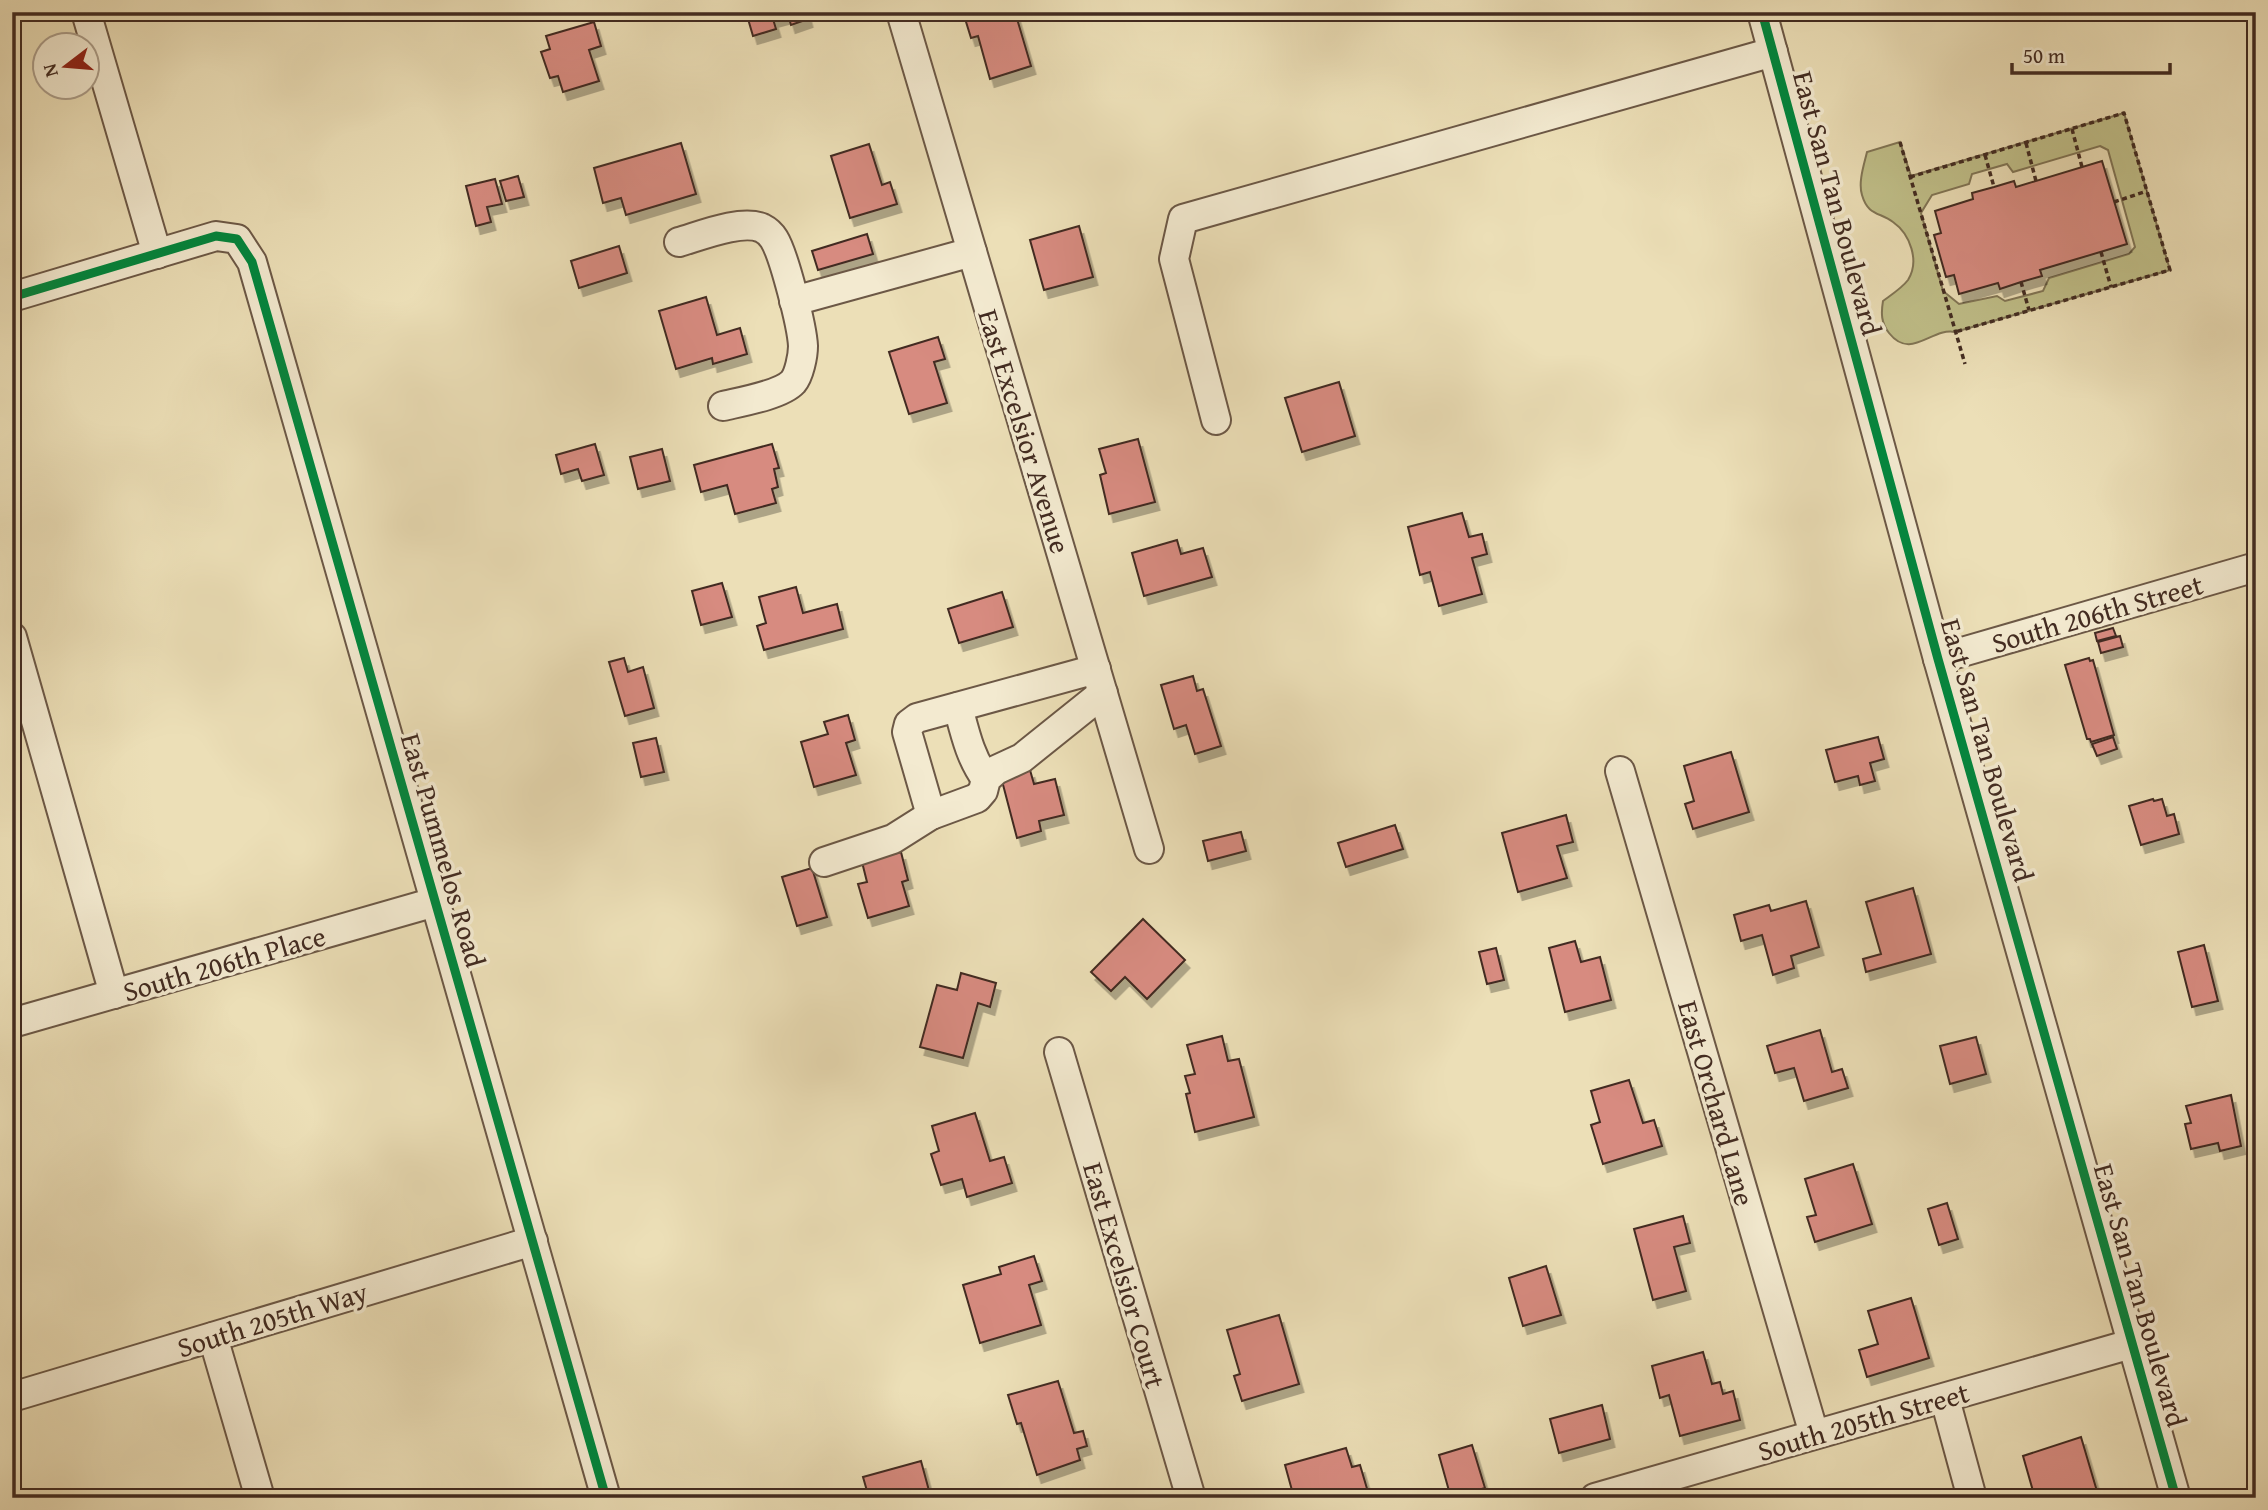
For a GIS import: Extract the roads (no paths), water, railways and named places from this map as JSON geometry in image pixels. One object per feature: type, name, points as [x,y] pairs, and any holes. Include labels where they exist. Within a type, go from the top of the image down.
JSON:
[{"type":"street","points":[[12,297],[157,254],[86,12]]},
{"type":"street","name":"East Excelsior Avenue","points":[[901,12],[1149,849]]},
{"type":"street","name":"East San Tan Boulevard","points":[[1762,12],[1938,659],[2176,1498]]},
{"type":"street","points":[[1216,420],[1174,259],[1182,219],[1773,52]]},
{"type":"street","points":[[679,242],[737,226],[762,228],[775,240],[794,301],[803,346],[793,382],[776,391],[723,406]]},
{"type":"street","name":"East Pummelos Road","points":[[157,254],[216,236],[237,239],[252,262],[606,1498]]},
{"type":"street","points":[[794,301],[972,252]]},
{"type":"street","name":"South 206th Street","points":[[1938,659],[2256,567]]},
{"type":"street","points":[[12,637],[114,994]]},
{"type":"street","points":[[931,815],[907,732],[909,724],[917,718],[958,707],[1099,681]]},
{"type":"street","points":[[824,862],[893,839],[931,815],[977,798],[983,791],[986,779],[996,770],[1021,758],[1099,681]]},
{"type":"street","points":[[958,707],[968,746],[975,764],[986,779]]},
{"type":"street","name":"East Orchard Lane","points":[[1620,771],[1814,1434]]},
{"type":"street","name":"South 206th Place","points":[[12,1023],[435,902]]},
{"type":"street","name":"East Excelsior Court","points":[[1059,1052],[1191,1498]]},
{"type":"street","name":"South 205th Way","points":[[12,1397],[533,1241]]},
{"type":"street","points":[[213,1337],[260,1498]]},
{"type":"street","name":"South 205th Street","points":[[1595,1498],[1646,1491],[1814,1434],[1945,1399],[2131,1344]]},
{"type":"street","points":[[1945,1399],[1972,1498]]}]
